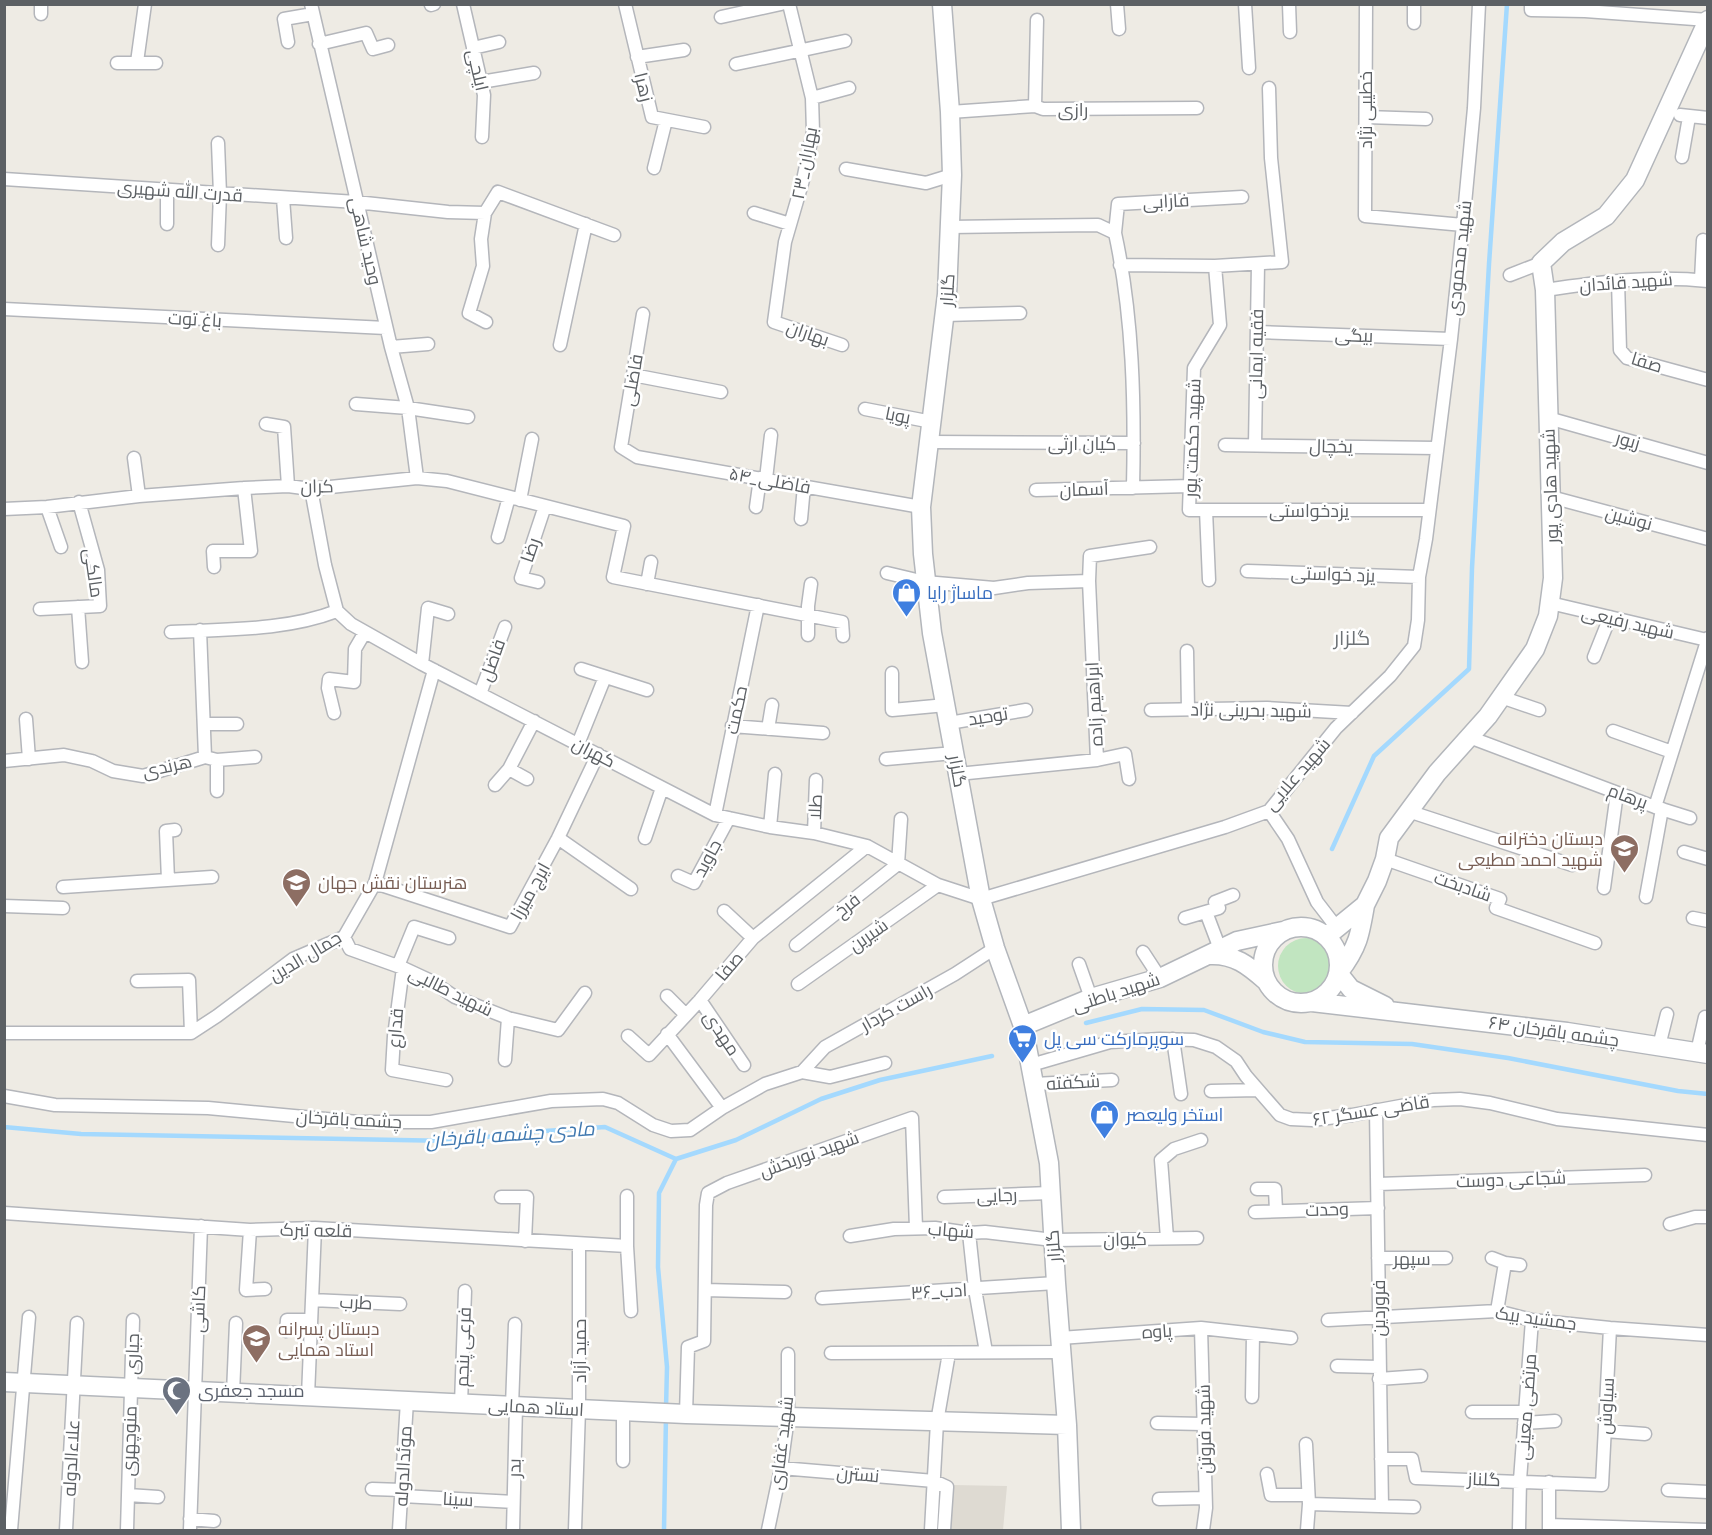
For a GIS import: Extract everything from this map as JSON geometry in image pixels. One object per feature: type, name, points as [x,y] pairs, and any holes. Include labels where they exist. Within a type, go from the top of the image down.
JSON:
[{"type":"street","points":[[137,62],[145,4]]},
{"type":"street","name":"ایلچی","points":[[463,4],[484,95],[482,136]]},
{"type":"street","name":"زهرا","points":[[625,4],[652,117],[704,128]]},
{"type":"street","points":[[721,17],[781,4]]},
{"type":"street","name":"۲۳_بهاران","points":[[774,322],[785,242],[813,132],[812,98],[789,4]]},
{"type":"street","name":"گلزار","points":[[942,4],[952,175],[945,315],[921,507],[925,582],[981,899],[995,948],[1023,1026],[1049,1162],[1067,1425],[1071,1530]]},
{"type":"street","points":[[1117,4],[1119,29]]},
{"type":"street","points":[[1245,4],[1249,68]]},
{"type":"street","points":[[1289,4],[1290,32]]},
{"type":"street","name":"خطیبی نژاد","points":[[1366,4],[1365,216],[1463,225]]},
{"type":"street","points":[[1414,4],[1414,23]]},
{"type":"street","name":"شهید محمودی","points":[[1428,510],[1451,339],[1463,225],[1474,108],[1479,4]]},
{"type":"street","points":[[1510,274],[1541,263],[1563,242],[1606,216],[1635,180],[1701,48],[1707,20],[1585,10],[1532,9],[1532,4]]},
{"type":"street","points":[[288,42],[284,19],[312,9]]},
{"type":"street","name":"وحید شاهی","points":[[312,9],[356,202],[408,408],[417,478]]},
{"type":"street","points":[[1035,106],[1037,20]]},
{"type":"street","points":[[319,44],[366,33],[374,49],[388,45]]},
{"type":"street","points":[[736,64],[845,41]]},
{"type":"street","points":[[473,48],[499,42]]},
{"type":"street","points":[[637,57],[684,50]]},
{"type":"street","points":[[117,63],[156,63]]},
{"type":"street","points":[[481,82],[534,73]]},
{"type":"street","points":[[812,98],[849,88]]},
{"type":"street","points":[[1120,265],[1215,266],[1281,262],[1271,158],[1269,88]]},
{"type":"street","name":"رازی","points":[[950,112],[1035,106],[1042,109],[1197,108]]},
{"type":"street","points":[[1682,157],[1684,116],[1707,118]]},
{"type":"street","points":[[1366,117],[1426,119]]},
{"type":"street","points":[[654,168],[666,120]]},
{"type":"street","points":[[218,143],[220,194],[218,245]]},
{"type":"street","points":[[846,169],[927,183],[952,175]]},
{"type":"street","name":"قدرت الله شهیری","points":[[4,179],[356,202],[485,213]]},
{"type":"street","points":[[167,190],[167,224]]},
{"type":"street","points":[[486,322],[469,313],[483,266],[481,239],[485,213],[498,192],[614,235]]},
{"type":"street","name":"فارابی","points":[[1115,233],[1118,204],[1242,197]]},
{"type":"street","points":[[283,198],[286,238]]},
{"type":"street","points":[[754,213],[790,224]]},
{"type":"street","points":[[560,345],[586,224]]},
{"type":"street","points":[[950,227],[1098,225],[1115,233],[1131,347],[1134,443]]},
{"type":"street","points":[[1703,240],[1704,280]]},
{"type":"street","name":"شهید هادی پور","points":[[1332,932],[1365,905],[1385,859],[1389,838],[1408,811],[1501,697],[1535,649],[1548,616],[1554,578],[1545,290],[1541,263]]},
{"type":"street","name":"فقیه ایمانی","points":[[1255,445],[1258,264]]},
{"type":"street","name":"شهید حکمت پور","points":[[1190,510],[1194,368],[1220,325],[1215,266]]},
{"type":"street","name":"شهید قائدان","points":[[1545,290],[1618,281],[1682,278],[1704,280]]},
{"type":"street","name":"صفا","points":[[1618,281],[1622,354],[1627,358],[1707,380]]},
{"type":"street","name":"باغ توت","points":[[4,309],[387,328]]},
{"type":"street","points":[[945,315],[1020,313]]},
{"type":"street","name":"فاضلی","points":[[621,447],[643,314]]},
{"type":"street","name":"بهاران","points":[[774,322],[842,345]]},
{"type":"street","name":"بیگی","points":[[1257,332],[1451,339]]},
{"type":"street","points":[[391,347],[428,344]]},
{"type":"street","points":[[633,375],[721,392]]},
{"type":"street","points":[[356,404],[408,408],[468,417]]},
{"type":"street","name":"پویا","points":[[865,409],[932,422]]},
{"type":"street","name":"زیور","points":[[1548,418],[1707,463]]},
{"type":"street","points":[[266,424],[284,427],[288,486]]},
{"type":"street","points":[[756,507],[771,435]]},
{"type":"street","points":[[498,537],[514,498],[532,439]]},
{"type":"street","name":"کیان ارثی","points":[[929,442],[1134,443],[1133,488]]},
{"type":"street","name":"یخچال","points":[[1225,445],[1436,448]]},
{"type":"street","name":"۵۴_فاضلی","points":[[621,447],[637,457],[921,507]]},
{"type":"street","points":[[134,458],[139,496]]},
{"type":"street","name":"کران","points":[[4,509],[244,488],[288,486],[311,489],[417,478],[447,481],[624,525],[613,577],[647,584]]},
{"type":"street","points":[[801,519],[804,486]]},
{"type":"street","points":[[1133,488],[1190,486]]},
{"type":"street","points":[[214,567],[213,551],[251,551],[244,488]]},
{"type":"street","name":"آسمان","points":[[1035,490],[1133,488]]},
{"type":"street","points":[[171,632],[281,626],[337,611],[325,565],[311,489]]},
{"type":"street","name":"نوشین","points":[[1551,497],[1707,539]]},
{"type":"street","name":"مالکی","points":[[79,502],[98,570],[100,606],[78,607],[82,662]]},
{"type":"street","name":"رضا","points":[[538,582],[521,578],[545,506]]},
{"type":"street","points":[[47,507],[61,547]]},
{"type":"street","name":"یزدخواستی","points":[[1190,510],[1428,510]]},
{"type":"street","points":[[1206,510],[1209,580]]},
{"type":"street","name":"شهید علایی","points":[[981,899],[1225,827],[1269,811],[1336,728],[1390,676],[1414,646],[1418,620],[1419,577],[1428,510]]},
{"type":"street","name":"ابراهیم زاده","points":[[958,774],[1097,760],[1089,581],[1090,556],[1150,547]]},
{"type":"street","points":[[651,562],[647,584],[842,622],[843,636]]},
{"type":"street","name":"یزد خواستی","points":[[1247,571],[1419,577]]},
{"type":"street","points":[[887,573],[925,582],[994,588],[1028,583],[1089,581]]},
{"type":"street","points":[[808,635],[811,584]]},
{"type":"street","name":"شهید رفیعی","points":[[1550,603],[1707,639]]},
{"type":"street","name":"حکمت","points":[[715,815],[758,605]]},
{"type":"street","points":[[40,609],[78,607]]},
{"type":"street","points":[[422,664],[428,608],[448,614]]},
{"type":"street","name":"کهران","points":[[337,611],[351,624],[422,664],[715,815],[770,827],[814,833],[867,846],[938,885],[981,899]]},
{"type":"street","points":[[1594,657],[1610,617]]},
{"type":"street","name":"فاضل","points":[[480,694],[505,627]]},
{"type":"street","name":"هرندی","points":[[4,761],[64,755],[93,761],[112,771],[143,776],[211,758],[204,724],[200,630]]},
{"type":"street","points":[[334,713],[328,688],[329,679],[354,682],[355,649],[365,632]]},
{"type":"street","name":"پرهام","points":[[1469,737],[1659,808],[1672,752],[1702,673],[1707,639]]},
{"type":"street","points":[[1187,651],[1188,709]]},
{"type":"street","points":[[581,669],[647,690]]},
{"type":"street","name":"جمال الدین","points":[[191,1033],[293,959],[344,937],[375,883],[434,670]]},
{"type":"street","name":"توحید","points":[[892,673],[892,710],[947,714],[1026,710]]},
{"type":"street","points":[[578,744],[605,677]]},
{"type":"street","points":[[1501,697],[1539,710]]},
{"type":"street","points":[[768,729],[772,705]]},
{"type":"street","name":"شهید بحرینی نژاد","points":[[1151,710],[1267,708],[1352,713]]},
{"type":"street","points":[[26,719],[29,759]]},
{"type":"street","points":[[495,785],[509,769],[534,721]]},
{"type":"street","points":[[204,724],[237,724]]},
{"type":"street","points":[[732,726],[823,733]]},
{"type":"street","points":[[1613,731],[1672,752]]},
{"type":"street","points":[[886,759],[954,753]]},
{"type":"street","name":"ایرج میرزا","points":[[375,883],[510,927],[558,838],[598,754]]},
{"type":"street","points":[[1097,760],[1125,754],[1129,779]]},
{"type":"street","points":[[217,791],[211,758],[255,757]]},
{"type":"street","points":[[509,769],[527,778]]},
{"type":"street","points":[[770,827],[775,774]]},
{"type":"street","name":"طلا","points":[[814,833],[816,780]]},
{"type":"street","points":[[645,838],[662,788]]},
{"type":"street","points":[[1604,888],[1617,793]]},
{"type":"street","points":[[1646,897],[1659,808],[1690,818]]},
{"type":"street","points":[[1269,811],[1288,839],[1332,932],[1339,959],[1339,973],[1351,989],[1370,1000],[1400,1012]]},
{"type":"street","points":[[1408,811],[1572,865]]},
{"type":"street","name":"جاوید","points":[[678,876],[694,884],[729,818]]},
{"type":"street","points":[[898,864],[901,819]]},
{"type":"street","points":[[168,880],[166,831],[175,830]]},
{"type":"street","points":[[558,838],[631,889]]},
{"type":"street","name":"صفا","points":[[628,1036],[649,1055],[753,938],[867,846]]},
{"type":"street","points":[[1684,852],[1707,859]]},
{"type":"street","name":"شادبخت","points":[[1385,859],[1500,899],[1496,908],[1595,943]]},
{"type":"street","name":"فرخ","points":[[796,945],[898,864]]},
{"type":"street","points":[[63,887],[212,877]]},
{"type":"street","name":"شیرین","points":[[798,984],[938,885]]},
{"type":"street","points":[[1185,918],[1218,908],[1215,902],[1233,895]]},
{"type":"street","points":[[1332,932],[1294,927],[1274,938],[1263,958],[1263,969],[1271,990],[1289,1002],[1299,1004],[1312,1002],[1329,992],[1359,939],[1365,905]]},
{"type":"street","points":[[4,906],[63,908]]},
{"type":"street","points":[[724,910],[753,938]]},
{"type":"street","points":[[1206,912],[1214,952],[1248,965],[1266,981]]},
{"type":"street","points":[[1693,918],[1707,921]]},
{"type":"street","points":[[400,967],[414,927],[450,938]]},
{"type":"street","name":"شهید باطنی","points":[[1023,1026],[1091,998],[1160,978],[1237,941],[1283,931]]},
{"type":"street","name":"شهید طالبی","points":[[344,937],[350,949],[431,981],[455,997],[508,1018],[558,1030],[585,993]]},
{"type":"street","name":"راست کردار","points":[[802,1072],[825,1047],[955,974],[995,948]]},
{"type":"street","points":[[1143,952],[1160,978]]},
{"type":"street","points":[[1079,964],[1091,998]]},
{"type":"street","name":"قدارع","points":[[400,967],[392,1070],[446,1080]]},
{"type":"street","points":[[4,1033],[191,1033],[189,980],[137,981]]},
{"type":"street","points":[[667,996],[685,1014]]},
{"type":"street","name":"مهدی","points":[[700,1000],[744,1065]]},
{"type":"street","points":[[1312,1002],[1400,1012]]},
{"type":"street","name":"چشمه باقرخان ۶۴","points":[[1400,1012],[1567,1032],[1702,1053]]},
{"type":"street","points":[[1659,1046],[1667,1014]]},
{"type":"street","points":[[1702,1053],[1705,1017]]},
{"type":"street","points":[[505,1060],[508,1018]]},
{"type":"street","points":[[667,1035],[722,1108]]},
{"type":"street","points":[[1173,1039],[1181,1094]]},
{"type":"street","name":"قاضی عسگر ۶۲","points":[[1031,1065],[1110,1042],[1194,1040],[1216,1047],[1236,1060],[1280,1115],[1291,1119],[1312,1120],[1433,1100],[1460,1099],[1490,1103],[1557,1119],[1707,1135]]},
{"type":"street","name":"چشمه باقرخان","points":[[4,1096],[55,1105],[208,1108],[358,1122],[430,1122],[551,1101],[603,1099],[618,1103],[653,1125],[671,1131],[690,1130],[722,1108],[765,1084],[802,1072],[830,1077],[885,1063]]},
{"type":"street","name":"شکفته","points":[[1034,1084],[1112,1080]]},
{"type":"street","points":[[1211,1091],[1258,1090]]},
{"type":"street","name":"فروردین","points":[[1376,1110],[1382,1506]]},
{"type":"street","name":"شهید نوربخش","points":[[705,1290],[708,1193],[727,1183],[912,1118],[916,1228]]},
{"type":"street","points":[[1167,1238],[1161,1160],[1174,1149],[1201,1140]]},
{"type":"street","name":"شجاعی دوست","points":[[1378,1184],[1645,1174]]},
{"type":"street","points":[[1257,1189],[1275,1189],[1276,1211]]},
{"type":"street","name":"رجایی","points":[[944,1197],[1050,1193]]},
{"type":"street","points":[[627,1196],[631,1311]]},
{"type":"street","points":[[501,1197],[527,1197],[525,1241]]},
{"type":"street","name":"وحدت","points":[[1255,1212],[1378,1208]]},
{"type":"street","name":"قلعه تبرک","points":[[4,1213],[250,1230],[315,1228],[627,1246]]},
{"type":"street","points":[[1670,1224],[1695,1217],[1707,1217]]},
{"type":"street","name":"کاشی","points":[[190,1525],[201,1226]]},
{"type":"street","points":[[308,1396],[315,1228]]},
{"type":"street","name":"شهاب","points":[[850,1236],[894,1229],[935,1228],[1053,1240]]},
{"type":"street","points":[[250,1230],[246,1290],[265,1289]]},
{"type":"street","points":[[969,1233],[975,1289],[986,1352]]},
{"type":"street","name":"کیوان","points":[[1053,1240],[1197,1238]]},
{"type":"street","name":"حمید آزاد","points":[[575,1530],[579,1409],[579,1244]]},
{"type":"street","name":"سپهر","points":[[1378,1258],[1446,1258]]},
{"type":"street","points":[[1492,1258],[1520,1265]]},
{"type":"street","points":[[1497,1311],[1505,1263]]},
{"type":"street","name":"۳۶_ادب","points":[[822,1298],[1056,1283]]},
{"type":"street","points":[[686,1414],[688,1347],[704,1341],[705,1290],[785,1292]]},
{"type":"street","name":"فرعی پنجم","points":[[461,1404],[465,1291]]},
{"type":"street","name":"طرب","points":[[312,1300],[400,1304]]},
{"type":"street","name":"جمشید بیک","points":[[1328,1320],[1497,1311],[1532,1320],[1707,1335]]},
{"type":"street","points":[[11,1530],[10,1479],[29,1317]]},
{"type":"street","name":"جباری","points":[[131,1388],[133,1320]]},
{"type":"street","points":[[286,1331],[286,1320],[311,1320]]},
{"type":"street","name":"مرتضی معینی","points":[[1519,1530],[1520,1480],[1532,1320]]},
{"type":"street","name":"علاءالدوله","points":[[66,1530],[77,1323]]},
{"type":"street","points":[[233,1393],[236,1323]]},
{"type":"street","name":"بدر","points":[[513,1530],[515,1324]]},
{"type":"street","name":"پاوه","points":[[831,1353],[986,1352],[1201,1328],[1291,1338]]},
{"type":"street","name":"شهید فروتن","points":[[1201,1328],[1204,1530]]},
{"type":"street","name":"سیاوش","points":[[1602,1485],[1610,1328]]},
{"type":"street","points":[[1252,1397],[1253,1334]]},
{"type":"street","points":[[931,1530],[937,1422],[948,1353]]},
{"type":"street","name":"شهید غفاری","points":[[768,1530],[781,1468],[788,1417],[788,1354]]},
{"type":"street","points":[[1337,1366],[1379,1373],[1421,1376]]},
{"type":"street","name":"استاد همایی","points":[[4,1382],[686,1414],[1067,1425]]},
{"type":"street","name":"منوچهری","points":[[127,1530],[131,1388]]},
{"type":"street","name":"موئدالدوله","points":[[399,1530],[406,1401]]},
{"type":"street","points":[[623,1461],[628,1411]]},
{"type":"street","points":[[1472,1412],[1555,1421]]},
{"type":"street","points":[[1157,1423],[1203,1424]]},
{"type":"street","points":[[1605,1431],[1645,1434]]},
{"type":"street","points":[[1305,1444],[1307,1530]]},
{"type":"street","name":"گلناز","points":[[1381,1459],[1412,1459],[1416,1478],[1520,1480],[1602,1485]]},
{"type":"street","name":"نسترن","points":[[781,1468],[934,1481]]},
{"type":"street","points":[[1267,1474],[1271,1495],[1414,1507]]},
{"type":"street","points":[[934,1481],[947,1487],[944,1530]]},
{"type":"street","points":[[1549,1482],[1549,1528],[1707,1530]]},
{"type":"street","name":"سینا","points":[[372,1488],[402,1493],[513,1502]]},
{"type":"street","points":[[1668,1490],[1707,1492]]},
{"type":"street","name":"منوچهری","points":[[128,1495],[158,1497]]},
{"type":"street","points":[[1159,1499],[1205,1498]]},
{"type":"street","points":[[190,1525],[214,1521]]},
{"type":"shaded area","points":[[953,1485],[1007,1486],[1003,1530],[948,1530]]},
{"type":"green space","points":[[1306,938],[1317,940],[1326,946],[1332,955],[1334,966],[1332,977],[1326,986],[1317,992],[1306,994],[1295,992],[1286,986],[1280,977],[1278,966],[1280,955],[1286,946],[1295,940]]},
{"type":"waterway","points":[[1332,849],[1374,756],[1469,669],[1472,568],[1489,264],[1507,4]]},
{"type":"waterway","points":[[1086,1023],[1142,1009],[1204,1010],[1263,1032],[1305,1042],[1412,1044],[1508,1058],[1678,1091],[1708,1094]]},
{"type":"waterway","name":"مادی چشمه باقرخان","points":[[4,1127],[81,1134],[452,1141],[530,1132],[605,1127],[676,1159],[736,1140],[821,1099],[880,1080],[992,1056]]},
{"type":"waterway","points":[[666,1408],[667,1367],[658,1267],[659,1193],[676,1159]]},
{"type":"waterway","points":[[664,1530],[666,1416]]},
{"type":"place","name":"ماساژ رایا","points":[[906,618]]},
{"type":"place","name":"دبستان دخترانه شهید احمد مطیعی","points":[[1624,874]]},
{"type":"place","name":"هنرستان نقش جهان","points":[[297,908]]},
{"type":"place","name":"سوپرمارکت سی پل","points":[[1023,1064]]},
{"type":"place","name":"استخر ولیعصر","points":[[1105,1140]]},
{"type":"place","name":"دبستان پسرانه استاد همایی","points":[[257,1364]]},
{"type":"place","name":"مسجد جعفری","points":[[177,1416]]},
{"type":"district","name":"گلزار","points":[[1352,638]]}]
